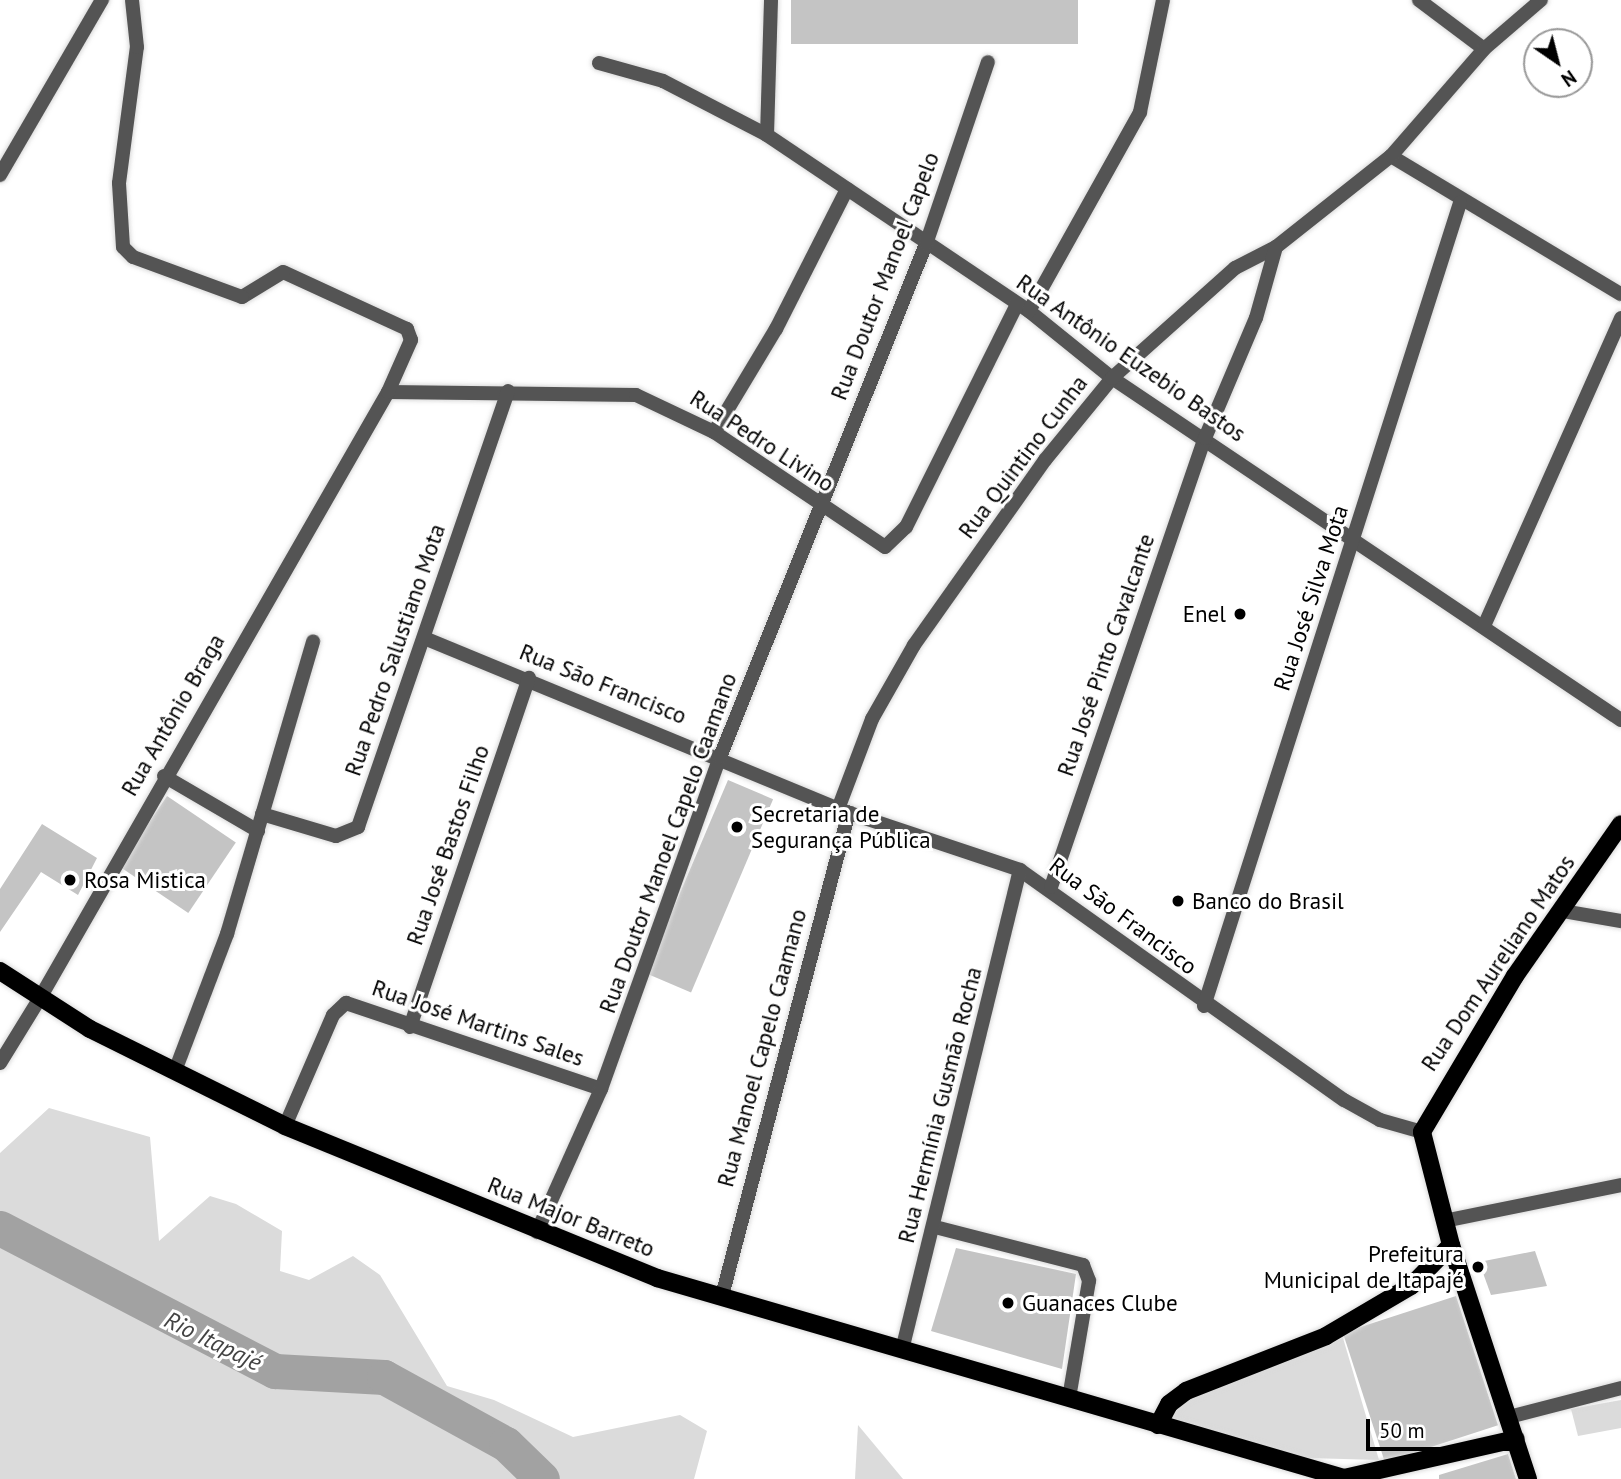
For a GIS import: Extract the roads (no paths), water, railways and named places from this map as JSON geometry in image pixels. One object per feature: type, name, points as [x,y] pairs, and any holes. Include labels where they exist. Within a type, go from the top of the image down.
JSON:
[{"type":"main road","name":"Rua Dom Aureliano Matos","points":[[1422,1132],[1493,1010],[1621,824]]},
{"type":"main road","name":"Rua Major Barreto","points":[[0,971],[40,998],[175,1071],[285,1126],[537,1232],[722,1296],[1344,1479]]},
{"type":"main road","points":[[1422,1132],[1451,1245],[1528,1479]]},
{"type":"main road","points":[[1158,1425],[1169,1404],[1186,1391],[1326,1336],[1411,1286],[1451,1245]]},
{"type":"main road","points":[[1344,1479],[1516,1439]]},
{"type":"street","points":[[0,175],[102,0]]},
{"type":"street","name":"Rua Antônio Braga","points":[[0,1063],[388,392],[410,347],[407,329],[283,272],[242,297],[133,257],[123,247],[118,183],[137,47],[132,0]]},
{"type":"street","points":[[767,135],[771,0]]},
{"type":"street","points":[[1023,307],[1140,112],[1163,0]]},
{"type":"street","points":[[1419,0],[1485,48]]},
{"type":"street","name":"Rua Quintino Cunha","points":[[843,810],[872,719],[914,645],[1045,460],[1112,378],[1235,268],[1276,247],[1391,156],[1485,48],[1541,0]]},
{"type":"street","name":"Rua Doutor Manoel Capelo","points":[[819,506],[926,244],[988,62]]},
{"type":"street","name":"Rua Antônio Euzebio Bastos","points":[[599,63],[663,81],[767,135],[1023,307],[1112,378],[1355,537],[1621,720]]},
{"type":"street","points":[[1391,156],[1460,203],[1621,294]]},
{"type":"street","points":[[714,432],[776,329],[847,189]]},
{"type":"street","name":"Rua José Silva Mota","points":[[1204,1006],[1460,203]]},
{"type":"street","name":"Rua José Pinto Cavalcante","points":[[1051,887],[1205,438],[1256,318],[1276,247]]},
{"type":"street","name":"Rua Pedro Livino","points":[[388,392],[508,390],[636,395],[714,432],[877,544],[892,546],[1023,307]]},
{"type":"street","points":[[1484,626],[1621,318]]},
{"type":"street","name":"Rua Pedro Salustiano Mota","points":[[262,814],[336,836],[354,832],[424,638],[508,390]]},
{"type":"street","name":"Rua Doutor Manoel Capelo Caamano","points":[[537,1232],[601,1089],[720,757],[819,506]]},
{"type":"street","name":"Rua São Francisco","points":[[424,638],[529,678],[843,810],[1020,870],[1051,887],[1204,1006],[1344,1100],[1380,1120],[1422,1132]]},
{"type":"street","points":[[175,1071],[258,831],[313,641]]},
{"type":"street","name":"Rua José Bastos Filho","points":[[410,1027],[529,678]]},
{"type":"street","points":[[164,776],[258,831]]},
{"type":"street","name":"Rua Manoel Capelo Caamano","points":[[722,1296],[843,810]]},
{"type":"street","name":"Rua Hermínia Gusmão Rocha","points":[[902,1350],[935,1227],[1020,870]]},
{"type":"street","points":[[1563,911],[1621,921]]},
{"type":"street","name":"Rua José Martins Sales","points":[[285,1126],[340,1004],[601,1089]]},
{"type":"street","points":[[1444,1221],[1621,1185]]},
{"type":"street","points":[[935,1227],[1083,1265],[1089,1281],[1069,1398]]},
{"type":"street","points":[[1509,1418],[1621,1388]]},
{"type":"waterway","name":"Rio Itapajé","points":[[0,1228],[275,1371],[384,1377],[506,1444],[542,1479]]},
{"type":"place","name":"Enel","points":[[1240,614]]},
{"type":"place","name":"Secretaria de Segurança Pública","points":[[737,827]]},
{"type":"place","name":"Rosa Mistica","points":[[70,880]]},
{"type":"place","name":"Banco do Brasil","points":[[1178,901]]},
{"type":"place","name":"Prefeitura Municipal de Itapajé","points":[[1478,1267]]},
{"type":"place","name":"Guanaces Clube","points":[[1008,1303]]}]
